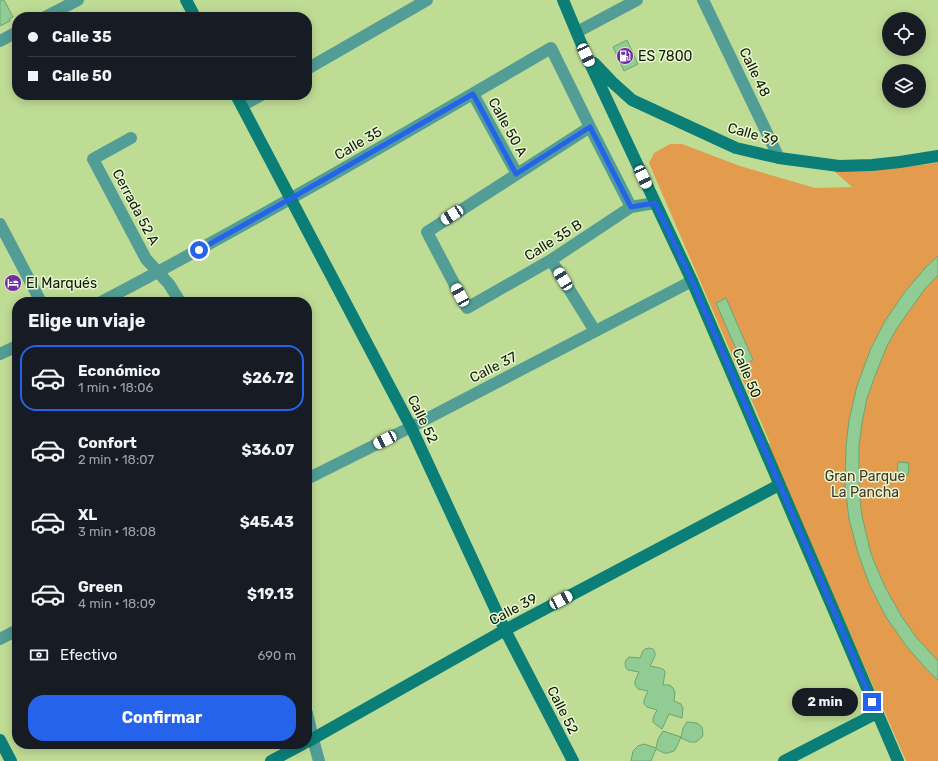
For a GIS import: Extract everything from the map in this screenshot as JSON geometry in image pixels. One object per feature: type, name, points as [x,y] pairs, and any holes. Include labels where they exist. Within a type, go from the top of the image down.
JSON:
[{"type":"main road","points":[[186,0],[192,12]]},
{"type":"main road","name":"Calle 50","points":[[563,0],[586,55],[692,281],[898,761]]},
{"type":"main road","name":"Calle 39","points":[[586,55],[632,100],[736,148],[779,158],[839,166],[872,165],[938,156]]},
{"type":"main road","name":"Calle 52","points":[[239,100],[411,426],[505,630],[572,761]]},
{"type":"main road","name":"Calle 39","points":[[312,740],[505,630],[779,485]]},
{"type":"main road","points":[[784,761],[877,713]]},
{"type":"main road","points":[[0,740],[11,761]]},
{"type":"main road","name":"Calle 39","points":[[271,761],[294,749]]},
{"type":"street","points":[[55,12],[78,0]]},
{"type":"street","points":[[312,66],[427,0]]},
{"type":"street","points":[[576,32],[637,0]]},
{"type":"street","name":"Calle 48","points":[[703,0],[779,158]]},
{"type":"street","points":[[0,40],[12,34]]},
{"type":"street","name":"Calle 35","points":[[110,297],[290,199],[551,48],[590,127]]},
{"type":"street","name":"Calle 50 A","points":[[473,94],[516,174]]},
{"type":"street","points":[[242,106],[252,100]]},
{"type":"street","points":[[516,174],[590,127],[631,207]]},
{"type":"street","name":"Cerrada 52 A","points":[[131,138],[93,159],[146,258],[169,284],[177,297]]},
{"type":"street","name":"Calle 35 B","points":[[516,174],[427,232],[467,308],[551,260],[631,207],[655,203]]},
{"type":"street","points":[[0,224],[38,297]]},
{"type":"street","points":[[551,260],[595,332]]},
{"type":"street","name":"Calle 37","points":[[312,476],[692,281]]},
{"type":"street","points":[[0,354],[12,348]]},
{"type":"street","points":[[0,638],[12,632]]},
{"type":"street","points":[[312,749],[319,761]]},
{"type":"green space","name":"Gran Parque La Pancha","points":[[670,144],[682,144],[740,166],[815,188],[852,187],[833,170],[882,169],[938,162],[938,761],[906,761],[767,444],[770,443],[649,163],[654,153]]},
{"type":"building","points":[[0,0],[4,0],[12,18],[9,19],[10,21],[0,26]]},
{"type":"building","name":"ES 7800","points":[[627,40],[638,64],[624,71],[613,47]]},
{"type":"building","points":[[938,256],[938,275],[924,290],[897,328],[887,346],[867,398],[859,445],[859,491],[862,516],[871,554],[885,587],[902,617],[916,637],[938,661],[938,680],[907,647],[886,617],[870,586],[858,553],[849,519],[845,485],[846,447],[849,420],[857,386],[871,348],[885,321],[904,293],[926,267]]},
{"type":"building","points":[[726,298],[753,360],[743,365],[716,303]]},
{"type":"building","points":[[898,462],[909,463],[908,475],[897,474]]},
{"type":"building","points":[[649,648],[653,649],[655,652],[655,656],[650,666],[664,670],[663,685],[670,685],[673,688],[675,692],[674,701],[681,704],[683,708],[682,718],[669,714],[662,729],[653,722],[653,718],[657,710],[647,707],[644,704],[648,691],[638,689],[635,685],[639,672],[628,670],[625,664],[629,657],[640,658],[643,651]]},
{"type":"building","points":[[687,722],[697,723],[702,727],[702,737],[696,742],[690,742],[681,738],[683,728]]},
{"type":"building","points":[[663,731],[681,737],[674,751],[664,753],[656,749],[651,761],[631,761],[633,751],[638,746],[644,744],[656,748],[658,739]]},
{"type":"place","name":"ES 7800","points":[[625,56]]},
{"type":"place","name":"El Marqués","points":[[13,283]]},
{"type":"route","points":[[199,250],[473,94],[516,174],[590,127],[631,207],[655,203],[692,281],[872,702]]}]
